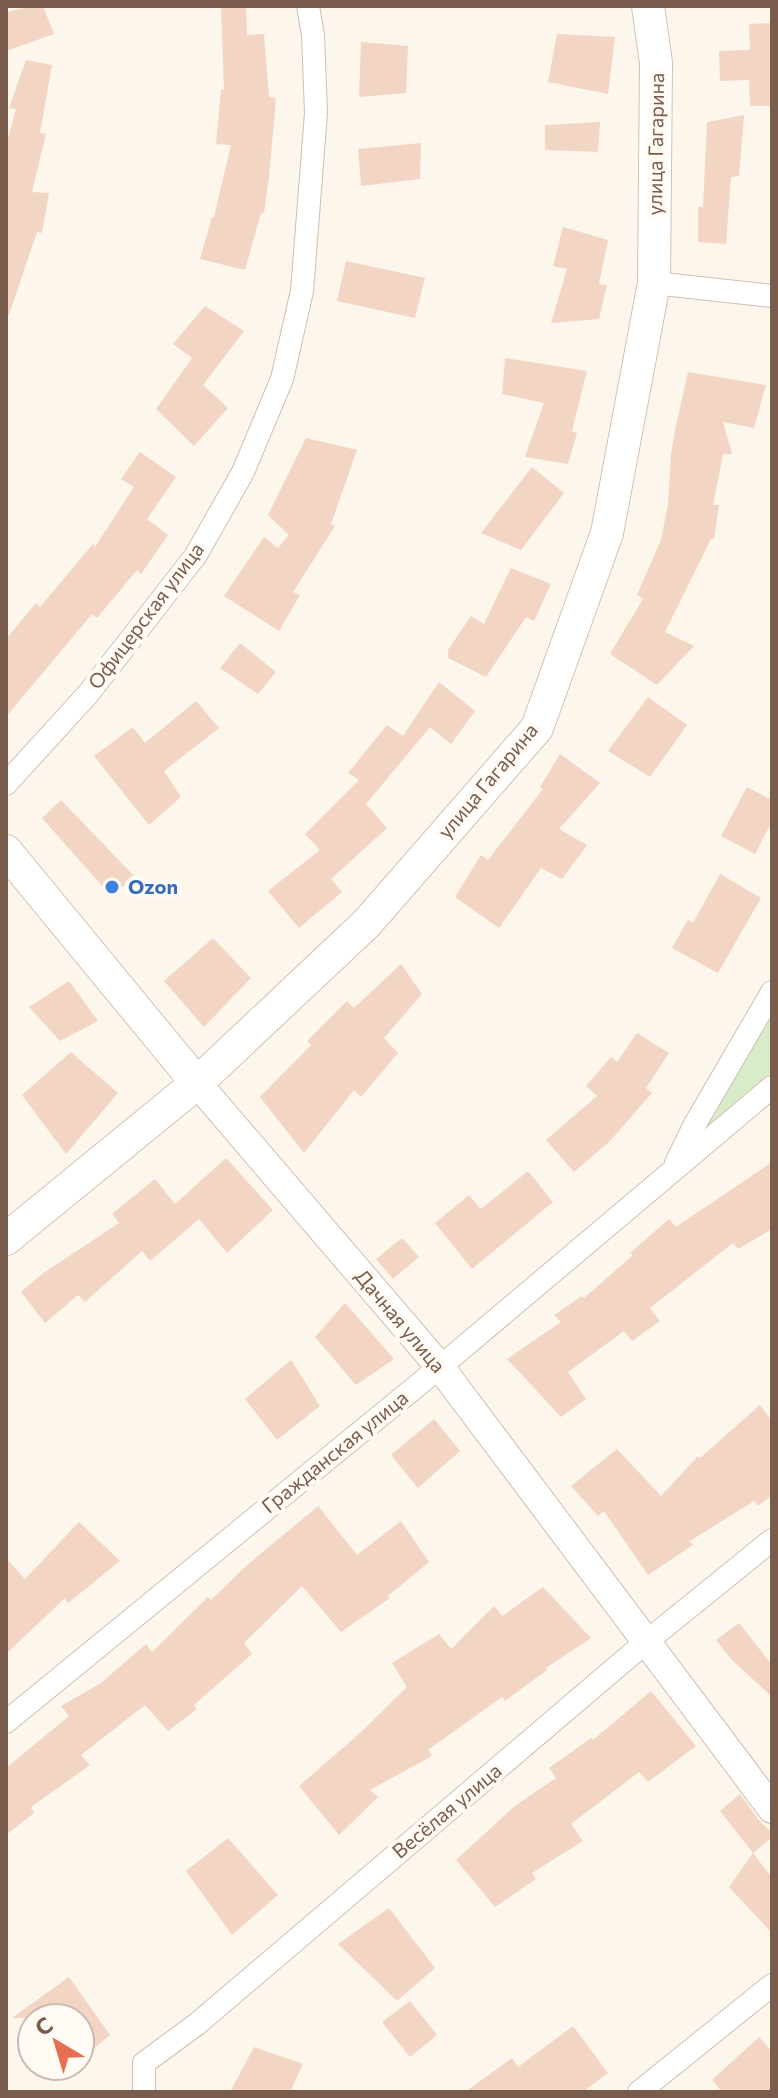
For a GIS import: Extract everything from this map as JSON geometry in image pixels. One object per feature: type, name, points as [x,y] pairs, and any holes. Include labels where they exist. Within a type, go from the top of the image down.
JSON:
[{"type":"main road","name":"улица Гагарина","points":[[6,1239],[197,1083],[367,923],[537,728],[607,533],[654,283],[656,63],[648,6]]},
{"type":"main road","name":"Дачная улица","points":[[6,851],[197,1083]]},
{"type":"street","name":"Офицерская улица","points":[[6,784],[88,694],[196,555],[243,472],[282,379],[302,291],[316,113],[313,35],[308,6]]},
{"type":"street","points":[[654,283],[772,296]]},
{"type":"street","points":[[672,1171],[695,1124],[772,992]]},
{"type":"street","name":"Дачная улица","points":[[197,1083],[440,1367],[772,1809]]},
{"type":"street","name":"Гражданская улица","points":[[6,1722],[440,1367],[772,1087]]},
{"type":"street","name":"Весёлая улица","points":[[144,2092],[144,2063],[197,2024],[646,1642],[772,1540]]},
{"type":"street","points":[[639,2092],[772,1985]]},
{"type":"green space","points":[[772,1002],[772,1072],[700,1134]]},
{"type":"building","points":[[43,6],[54,34],[6,51],[6,12]]},
{"type":"building","points":[[221,6],[246,6],[247,35],[264,34],[269,97],[276,98],[264,213],[261,213],[245,270],[200,259],[214,217],[231,145],[216,144],[221,90],[224,90]]},
{"type":"building","points":[[772,23],[772,106],[750,106],[749,80],[720,81],[719,51],[750,50],[749,24]]},
{"type":"building","points":[[557,34],[615,37],[608,94],[548,82]]},
{"type":"building","points":[[361,42],[408,46],[406,93],[359,97]]},
{"type":"building","points":[[26,60],[52,65],[40,133],[46,134],[32,192],[49,193],[42,233],[37,232],[9,315],[6,314],[6,146],[16,109],[9,108]]},
{"type":"building","points":[[744,115],[739,176],[731,177],[726,244],[698,242],[698,207],[703,207],[707,122]]},
{"type":"building","points":[[600,122],[598,152],[545,150],[545,125]]},
{"type":"building","points":[[421,143],[420,179],[361,186],[358,149]]},
{"type":"building","points":[[563,227],[608,240],[599,284],[607,285],[599,319],[551,323],[567,269],[553,266]]},
{"type":"building","points":[[346,261],[425,278],[415,318],[337,301]]},
{"type":"building","points":[[205,306],[244,331],[203,385],[228,408],[194,446],[156,409],[192,358],[173,344]]},
{"type":"building","points":[[505,358],[587,371],[572,431],[577,433],[568,464],[525,457],[544,403],[502,394]]},
{"type":"building","points":[[688,372],[766,385],[754,428],[723,422],[732,454],[723,454],[713,505],[719,505],[714,539],[711,539],[665,632],[694,646],[657,685],[610,654],[643,599],[637,595],[661,540],[668,504],[671,453]]},
{"type":"building","points":[[306,438],[357,450],[331,524],[335,526],[293,592],[300,595],[279,631],[224,596],[264,537],[278,548],[289,535],[268,515]]},
{"type":"building","points":[[140,452],[176,477],[147,519],[168,535],[141,574],[137,570],[97,618],[92,614],[6,717],[6,639],[36,603],[40,607],[93,544],[95,547],[134,487],[121,479]]},
{"type":"building","points":[[532,467],[564,493],[521,550],[481,533]]},
{"type":"building","points":[[511,568],[551,584],[534,621],[526,617],[486,677],[448,658],[448,650],[471,616],[484,624]]},
{"type":"building","points":[[240,643],[276,672],[258,694],[220,668]]},
{"type":"building","points":[[439,682],[475,711],[451,744],[430,727],[366,804],[387,828],[331,879],[342,892],[299,928],[268,891],[320,850],[305,834],[359,780],[348,773],[387,725],[403,736]]},
{"type":"building","points":[[648,697],[687,725],[650,777],[608,751]]},
{"type":"building","points":[[196,701],[219,728],[164,771],[181,797],[149,825],[94,756],[133,727],[145,743]]},
{"type":"building","points":[[560,754],[600,783],[559,829],[587,845],[562,879],[541,868],[499,928],[455,897],[481,855],[488,860],[543,789],[540,787]]},
{"type":"building","points":[[747,787],[772,800],[772,821],[755,854],[721,836]]},
{"type":"building","points":[[61,800],[135,877],[111,896],[42,818]]},
{"type":"building","points":[[720,874],[761,898],[718,973],[672,948],[688,920],[693,923]]},
{"type":"building","points":[[213,938],[251,978],[204,1027],[164,981]]},
{"type":"building","points":[[401,964],[422,994],[384,1038],[398,1053],[361,1097],[354,1090],[304,1153],[260,1097],[311,1045],[307,1041],[347,1001],[354,1008]]},
{"type":"building","points":[[69,981],[98,1021],[60,1041],[29,1007]]},
{"type":"building","points":[[637,1033],[669,1053],[646,1088],[652,1093],[610,1141],[574,1172],[546,1140],[597,1096],[586,1086],[611,1057],[617,1062]]},
{"type":"building","points":[[71,1052],[118,1093],[66,1154],[22,1095]]},
{"type":"building","points":[[226,1158],[273,1210],[227,1253],[199,1219],[150,1261],[142,1251],[85,1302],[78,1295],[45,1323],[21,1292],[42,1274],[119,1223],[112,1214],[155,1179],[175,1204]]},
{"type":"building","points":[[772,1162],[772,1229],[738,1249],[733,1243],[650,1308],[660,1321],[632,1341],[624,1331],[568,1372],[586,1399],[561,1417],[507,1359],[561,1322],[554,1315],[582,1296],[584,1298],[669,1219],[676,1227]]},
{"type":"building","points":[[528,1171],[553,1202],[472,1269],[435,1223],[469,1195],[481,1209]]},
{"type":"building","points":[[402,1238],[419,1257],[393,1279],[376,1259]]},
{"type":"building","points":[[345,1303],[394,1359],[356,1385],[315,1337]]},
{"type":"building","points":[[291,1360],[320,1406],[277,1440],[245,1399]]},
{"type":"building","points":[[760,1405],[772,1421],[772,1495],[758,1506],[754,1501],[690,1541],[693,1545],[648,1575],[604,1511],[598,1516],[571,1486],[617,1449],[661,1496],[698,1456],[700,1458]]},
{"type":"building","points":[[434,1419],[460,1451],[418,1488],[391,1455]]},
{"type":"building","points":[[318,1506],[357,1555],[401,1521],[429,1562],[388,1596],[390,1598],[341,1632],[302,1586],[244,1643],[252,1654],[194,1705],[197,1709],[168,1731],[145,1705],[81,1755],[90,1765],[31,1807],[34,1813],[6,1835],[6,1768],[69,1716],[61,1706],[101,1683],[146,1644],[152,1652],[208,1597],[211,1600],[246,1566]]},
{"type":"building","points":[[79,1522],[120,1561],[68,1603],[65,1598],[6,1654],[6,1558],[25,1579]]},
{"type":"building","points":[[543,1587],[591,1638],[505,1701],[502,1697],[428,1750],[432,1756],[370,1790],[378,1797],[339,1835],[299,1786],[407,1687],[392,1663],[439,1634],[451,1649],[494,1606],[502,1616]]},
{"type":"building","points":[[739,1623],[772,1665],[772,1697],[732,1660],[716,1640]]},
{"type":"building","points":[[651,1691],[696,1746],[648,1782],[639,1772],[571,1824],[583,1841],[532,1873],[536,1879],[495,1907],[456,1860],[516,1805],[556,1778],[549,1768],[591,1738],[593,1740]]},
{"type":"building","points":[[740,1794],[772,1833],[772,1837],[753,1853],[720,1811]]},
{"type":"building","points":[[228,1838],[278,1895],[232,1935],[186,1871]]},
{"type":"building","points":[[753,1853],[772,1878],[772,1933],[729,1887]]},
{"type":"building","points":[[389,1908],[435,1968],[397,2001],[338,1944]]},
{"type":"building","points":[[69,1977],[87,2002],[34,2002]]},
{"type":"building","points":[[410,2001],[437,2035],[410,2057],[382,2022]]},
{"type":"building","points":[[96,2015],[110,2035],[96,2047]]},
{"type":"building","points":[[573,2026],[608,2073],[583,2092],[465,2092],[512,2058],[518,2067]]},
{"type":"building","points":[[759,2037],[772,2052],[772,2092],[722,2092],[712,2080]]},
{"type":"building","points":[[254,2047],[303,2064],[290,2092],[230,2092]]},
{"type":"place","name":"Ozon","points":[[112,887]]}]
